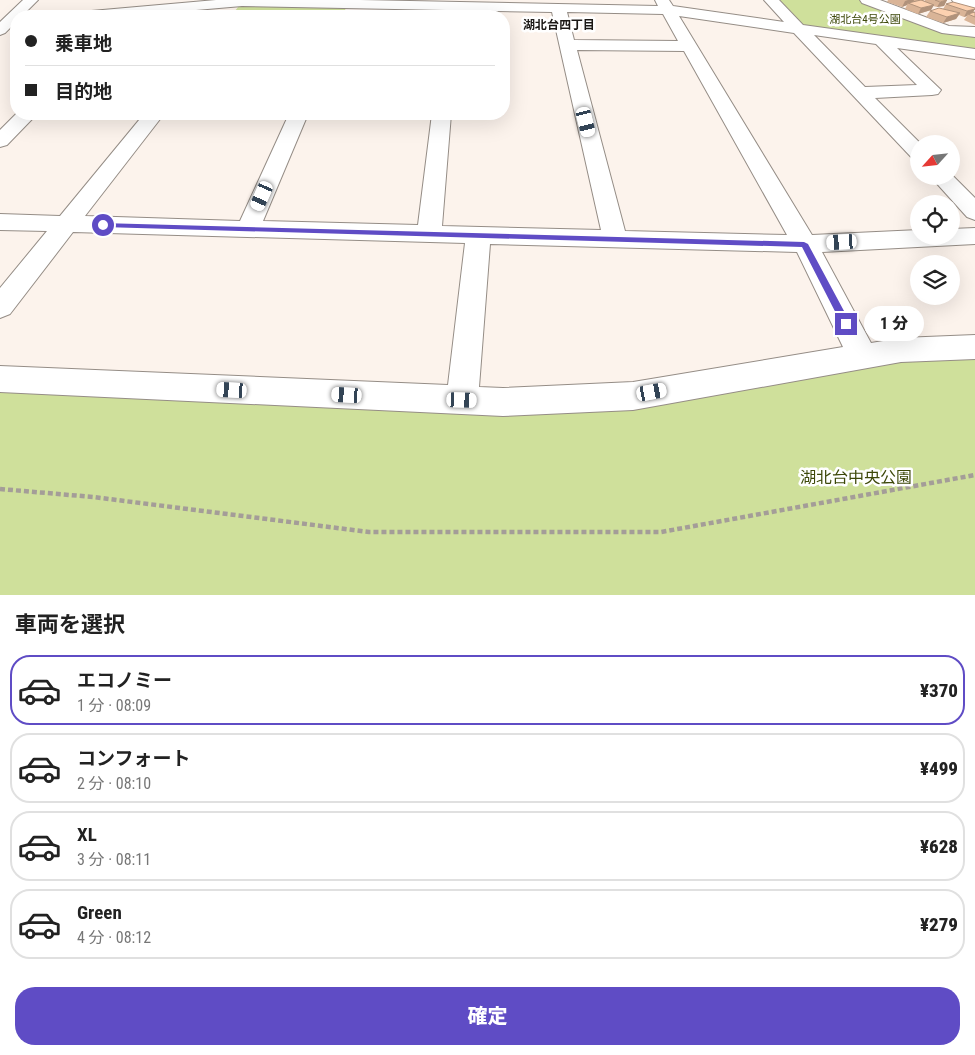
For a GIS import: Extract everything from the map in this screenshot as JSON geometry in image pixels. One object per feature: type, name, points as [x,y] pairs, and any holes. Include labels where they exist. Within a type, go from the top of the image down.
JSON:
[{"type":"street","points":[[21,10],[31,0]]},
{"type":"street","points":[[771,0],[910,145]]},
{"type":"street","points":[[867,0],[947,30],[975,32]]},
{"type":"street","points":[[959,0],[975,5]]},
{"type":"street","points":[[161,10],[243,1],[345,10]]},
{"type":"street","points":[[665,5],[804,244],[863,356]]},
{"type":"street","points":[[478,10],[665,5],[798,29],[975,54]]},
{"type":"street","points":[[558,7],[615,238]]},
{"type":"street","points":[[733,7],[743,20]]},
{"type":"street","points":[[860,93],[932,90],[881,41]]},
{"type":"street","points":[[566,44],[688,46]]},
{"type":"street","points":[[948,50],[975,71]]},
{"type":"street","points":[[0,141],[21,120]]},
{"type":"street","points":[[0,308],[149,120]]},
{"type":"street","points":[[248,229],[296,120]]},
{"type":"street","points":[[429,234],[441,120]]},
{"type":"street","points":[[950,185],[975,212]]},
{"type":"street","points":[[0,222],[804,244],[975,236]]},
{"type":"street","points":[[462,400],[478,235]]},
{"type":"street","points":[[1,379],[503,402],[633,396],[901,350],[975,347]]},
{"type":"path","points":[[0,489],[93,497],[369,532],[661,532],[975,475]]},
{"type":"green space","name":"湖北台4号公園","points":[[771,0],[867,0],[947,30],[975,32],[975,54],[798,29]]},
{"type":"green space","points":[[242,2],[348,4],[345,10],[236,10]]},
{"type":"green space","name":"湖北台中央公園","points":[[975,347],[975,595],[0,595],[0,380],[503,402]]},
{"type":"building","points":[[921,0],[934,5],[921,8],[908,3]]},
{"type":"building","points":[[953,2],[975,9],[967,11],[946,4]]},
{"type":"building","points":[[939,8],[960,13],[947,17],[930,11]]},
{"type":"building","points":[[975,12],[975,17],[968,14]]},
{"type":"district","name":"湖北台四丁目","points":[[559,25]]},
{"type":"route","points":[[103,225],[804,244],[846,324]]}]
